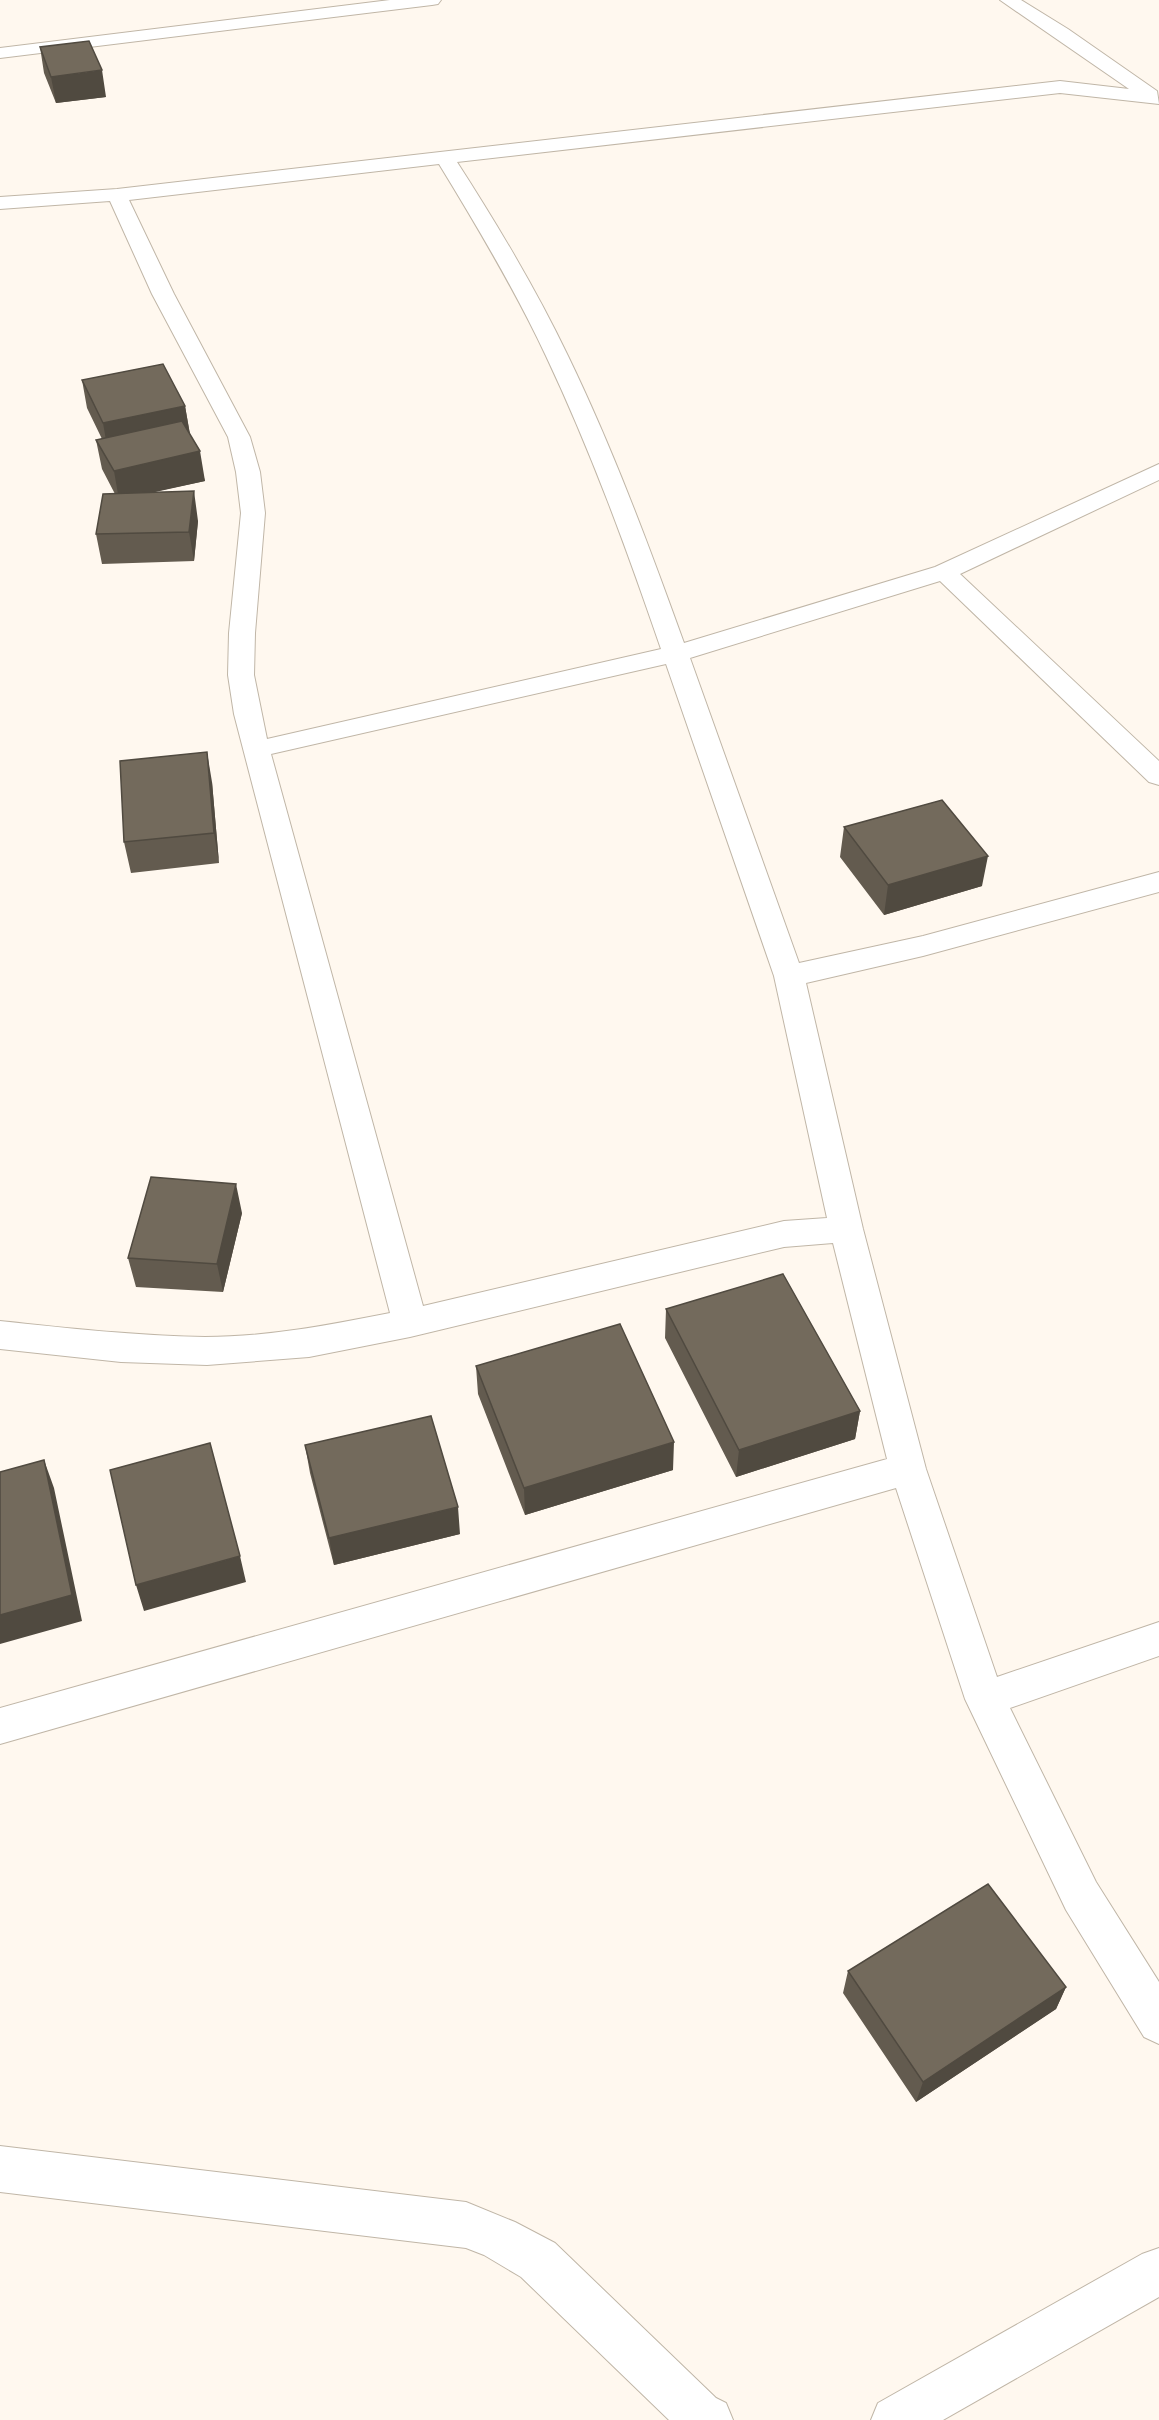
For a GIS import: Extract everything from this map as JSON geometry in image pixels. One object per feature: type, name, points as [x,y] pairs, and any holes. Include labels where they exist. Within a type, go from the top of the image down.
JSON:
[{"type":"street","points":[[0,54],[432,0]]},
{"type":"street","points":[[1009,0],[1062,33],[1157,100]]},
{"type":"street","points":[[0,203],[117,195],[1060,87],[1108,91],[1157,100]]},
{"type":"street","points":[[445,158],[516,276],[556,354],[596,443],[636,542],[789,976],[846,1229],[908,1469],[985,1699],[1081,1896],[1159,2022]]},
{"type":"street","points":[[117,195],[163,294],[239,437],[249,472],[253,513],[242,633],[241,675],[247,714],[410,1323]]},
{"type":"street","points":[[258,749],[675,654],[944,572],[1159,471]]},
{"type":"street","points":[[944,572],[1158,775]]},
{"type":"street","points":[[789,976],[923,946],[1159,882]]},
{"type":"street","points":[[0,1335],[121,1348],[207,1351],[309,1343],[410,1323],[784,1234],[846,1229]]},
{"type":"street","points":[[0,1726],[908,1469]]},
{"type":"street","points":[[985,1699],[1159,1639]]},
{"type":"street","points":[[0,2169],[466,2225],[499,2238],[538,2260],[699,2415],[709,2420]]},
{"type":"street","points":[[895,2420],[1159,2271]]},
{"type":"building","points":[[89,41],[102,70],[51,77],[40,47]]},
{"type":"building","points":[[163,364],[185,406],[103,423],[82,380]]},
{"type":"building","points":[[182,421],[200,451],[114,471],[96,440]]},
{"type":"building","points":[[194,491],[189,532],[96,534],[103,494]]},
{"type":"building","points":[[207,752],[214,833],[124,842],[120,761]]},
{"type":"building","points":[[942,800],[988,856],[888,885],[844,827]]},
{"type":"building","points":[[151,1177],[236,1184],[217,1264],[128,1258]]},
{"type":"building","points":[[783,1274],[860,1411],[739,1450],[666,1309]]},
{"type":"building","points":[[620,1324],[674,1442],[524,1488],[476,1366]]},
{"type":"building","points":[[431,1416],[458,1507],[329,1538],[305,1445]]},
{"type":"building","points":[[210,1443],[240,1556],[136,1585],[110,1470]]},
{"type":"building","points":[[44,1460],[72,1595],[0,1615],[0,1472]]},
{"type":"building","points":[[988,1884],[1066,1987],[923,2082],[848,1971]]}]
